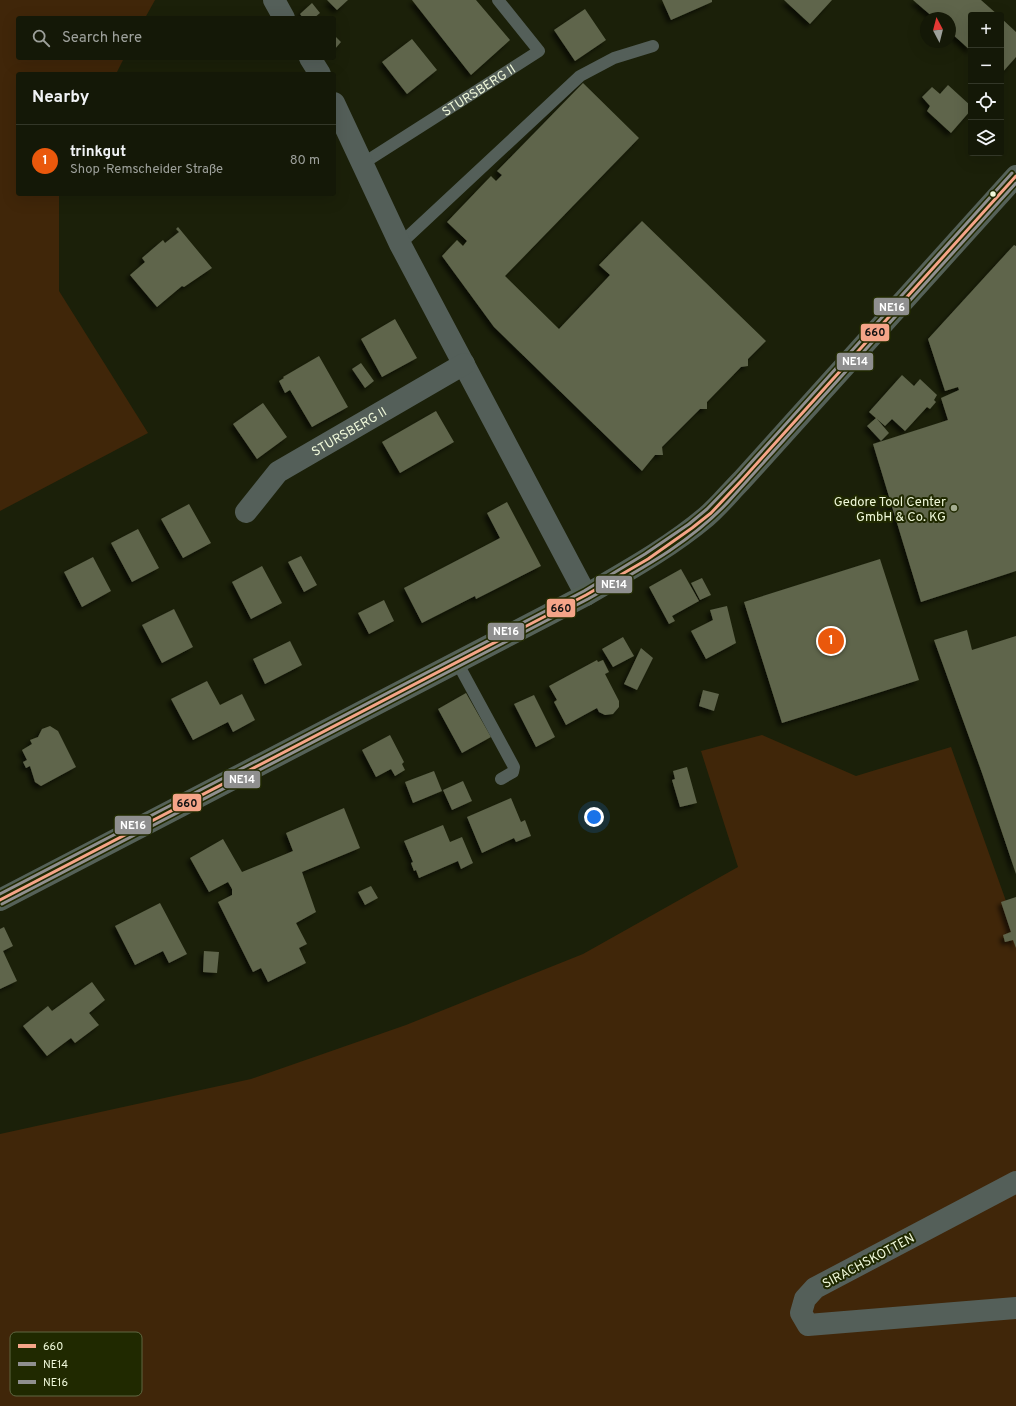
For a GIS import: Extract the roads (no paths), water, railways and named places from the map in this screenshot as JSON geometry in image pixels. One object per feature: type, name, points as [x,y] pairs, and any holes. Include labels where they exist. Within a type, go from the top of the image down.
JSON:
[{"type":"main road","points":[[0,900],[586,595],[640,565],[706,516],[742,480],[1016,176]]},
{"type":"street","points":[[274,0],[283,16]]},
{"type":"street","points":[[311,60],[319,72]]},
{"type":"street","points":[[336,107],[400,244],[586,595]]},
{"type":"street","name":"STURSBERG II","points":[[246,512],[278,472],[464,364]]},
{"type":"street","name":"SIRACHSKOTTEN","points":[[1016,1182],[814,1288],[805,1299],[801,1313],[808,1325],[1016,1308]]},
{"type":"lane","name":"STURSBERG II","points":[[362,164],[539,51],[498,0]]},
{"type":"lane","points":[[400,244],[580,76],[614,58],[653,46]]},
{"type":"lane","points":[[457,662],[514,766],[513,772],[501,779]]},
{"type":"place","name":"Gedore Tool Center GmbH & Co. KG","points":[[954,508]]},
{"type":"place","name":"trinkgut","points":[[831,641]]}]
